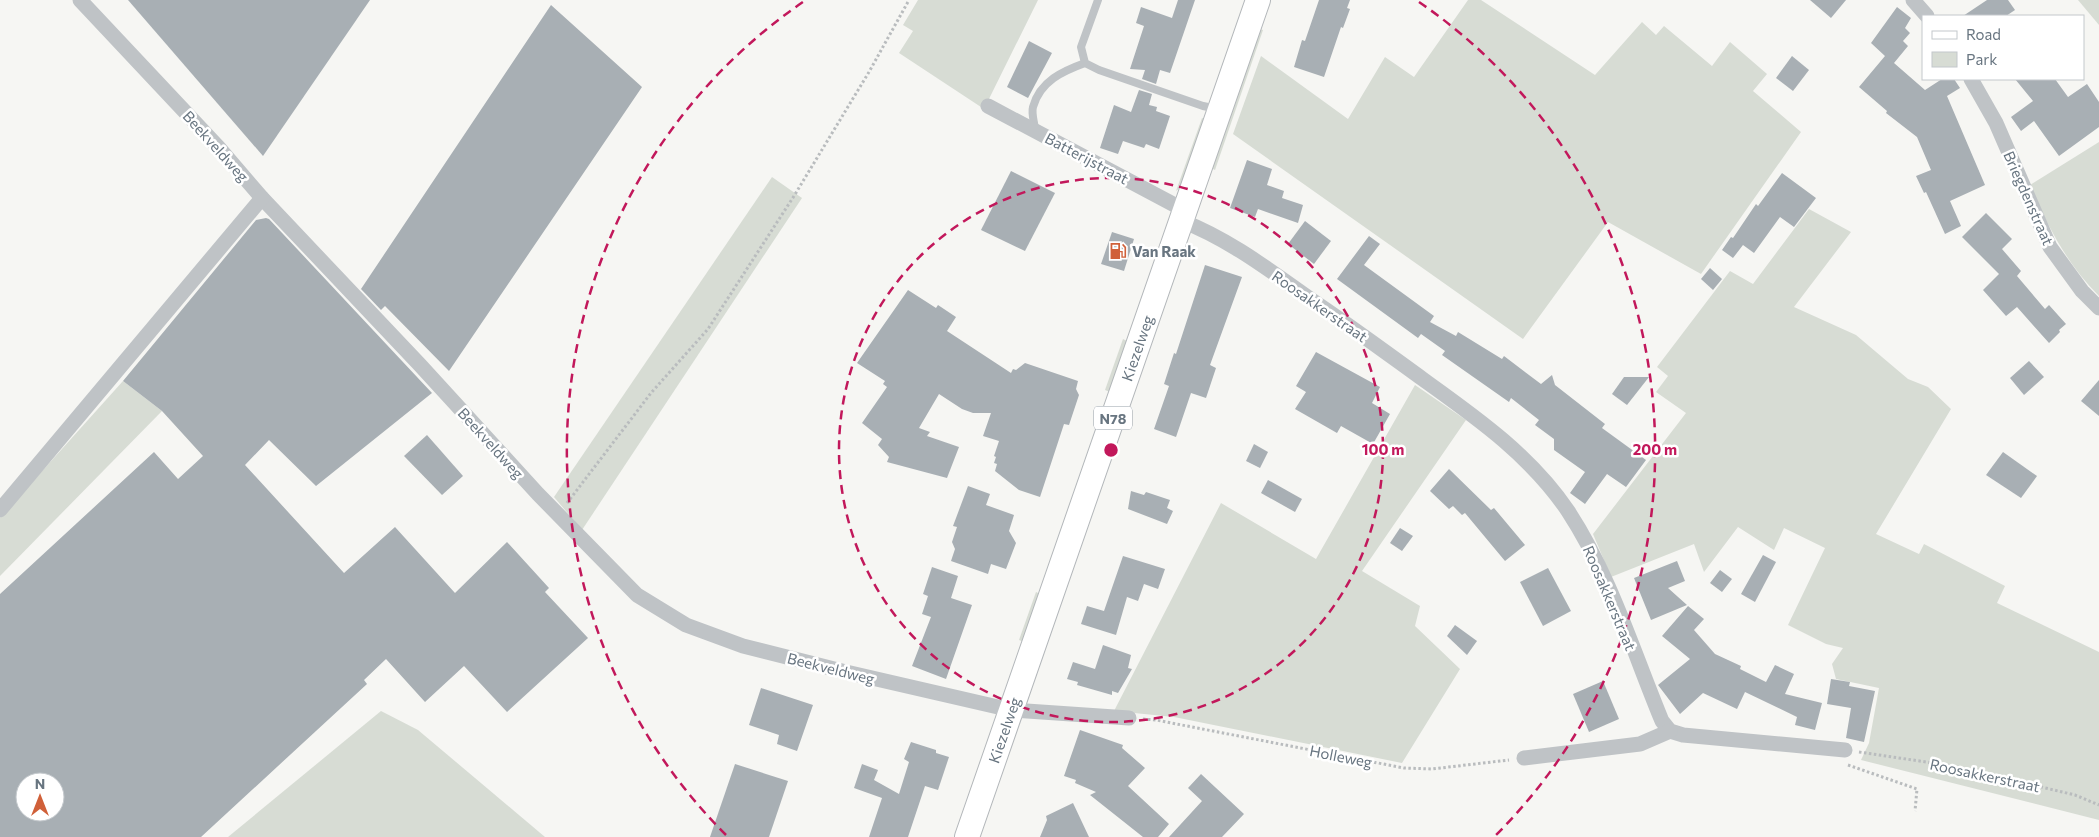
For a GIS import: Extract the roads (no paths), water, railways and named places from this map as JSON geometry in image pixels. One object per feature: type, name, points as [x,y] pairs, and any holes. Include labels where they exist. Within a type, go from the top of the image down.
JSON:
[{"type":"main road","name":"Kiezelweg","points":[[967,837],[1258,0]]},
{"type":"street","name":"Beekveldweg","points":[[80,0],[558,515],[637,595],[686,625],[743,646],[918,690],[1011,710]]},
{"type":"street","points":[[1913,0],[1926,15]]},
{"type":"street","name":"Briegdenstraat","points":[[1972,80],[1996,123],[2050,248],[2082,291],[2099,308]]},
{"type":"street","name":"Batterijstraat","points":[[988,106],[1184,216]]},
{"type":"street","points":[[0,510],[262,198]]},
{"type":"street","name":"Roosakkerstraat","points":[[1184,216],[1218,236],[1347,324],[1460,405],[1506,441],[1526,461],[1567,511],[1584,539],[1612,597],[1662,721],[1670,732]]},
{"type":"street","points":[[1011,710],[1129,718]]},
{"type":"street","points":[[1524,758],[1640,744],[1670,732],[1843,756]]},
{"type":"lane","points":[[1085,63],[1081,47],[1098,0]]},
{"type":"lane","points":[[1035,131],[1033,108],[1044,86],[1064,70],[1085,63],[1108,73],[1203,106],[1220,109]]},
{"type":"place","name":"Van Raak","points":[[1118,251]]}]
